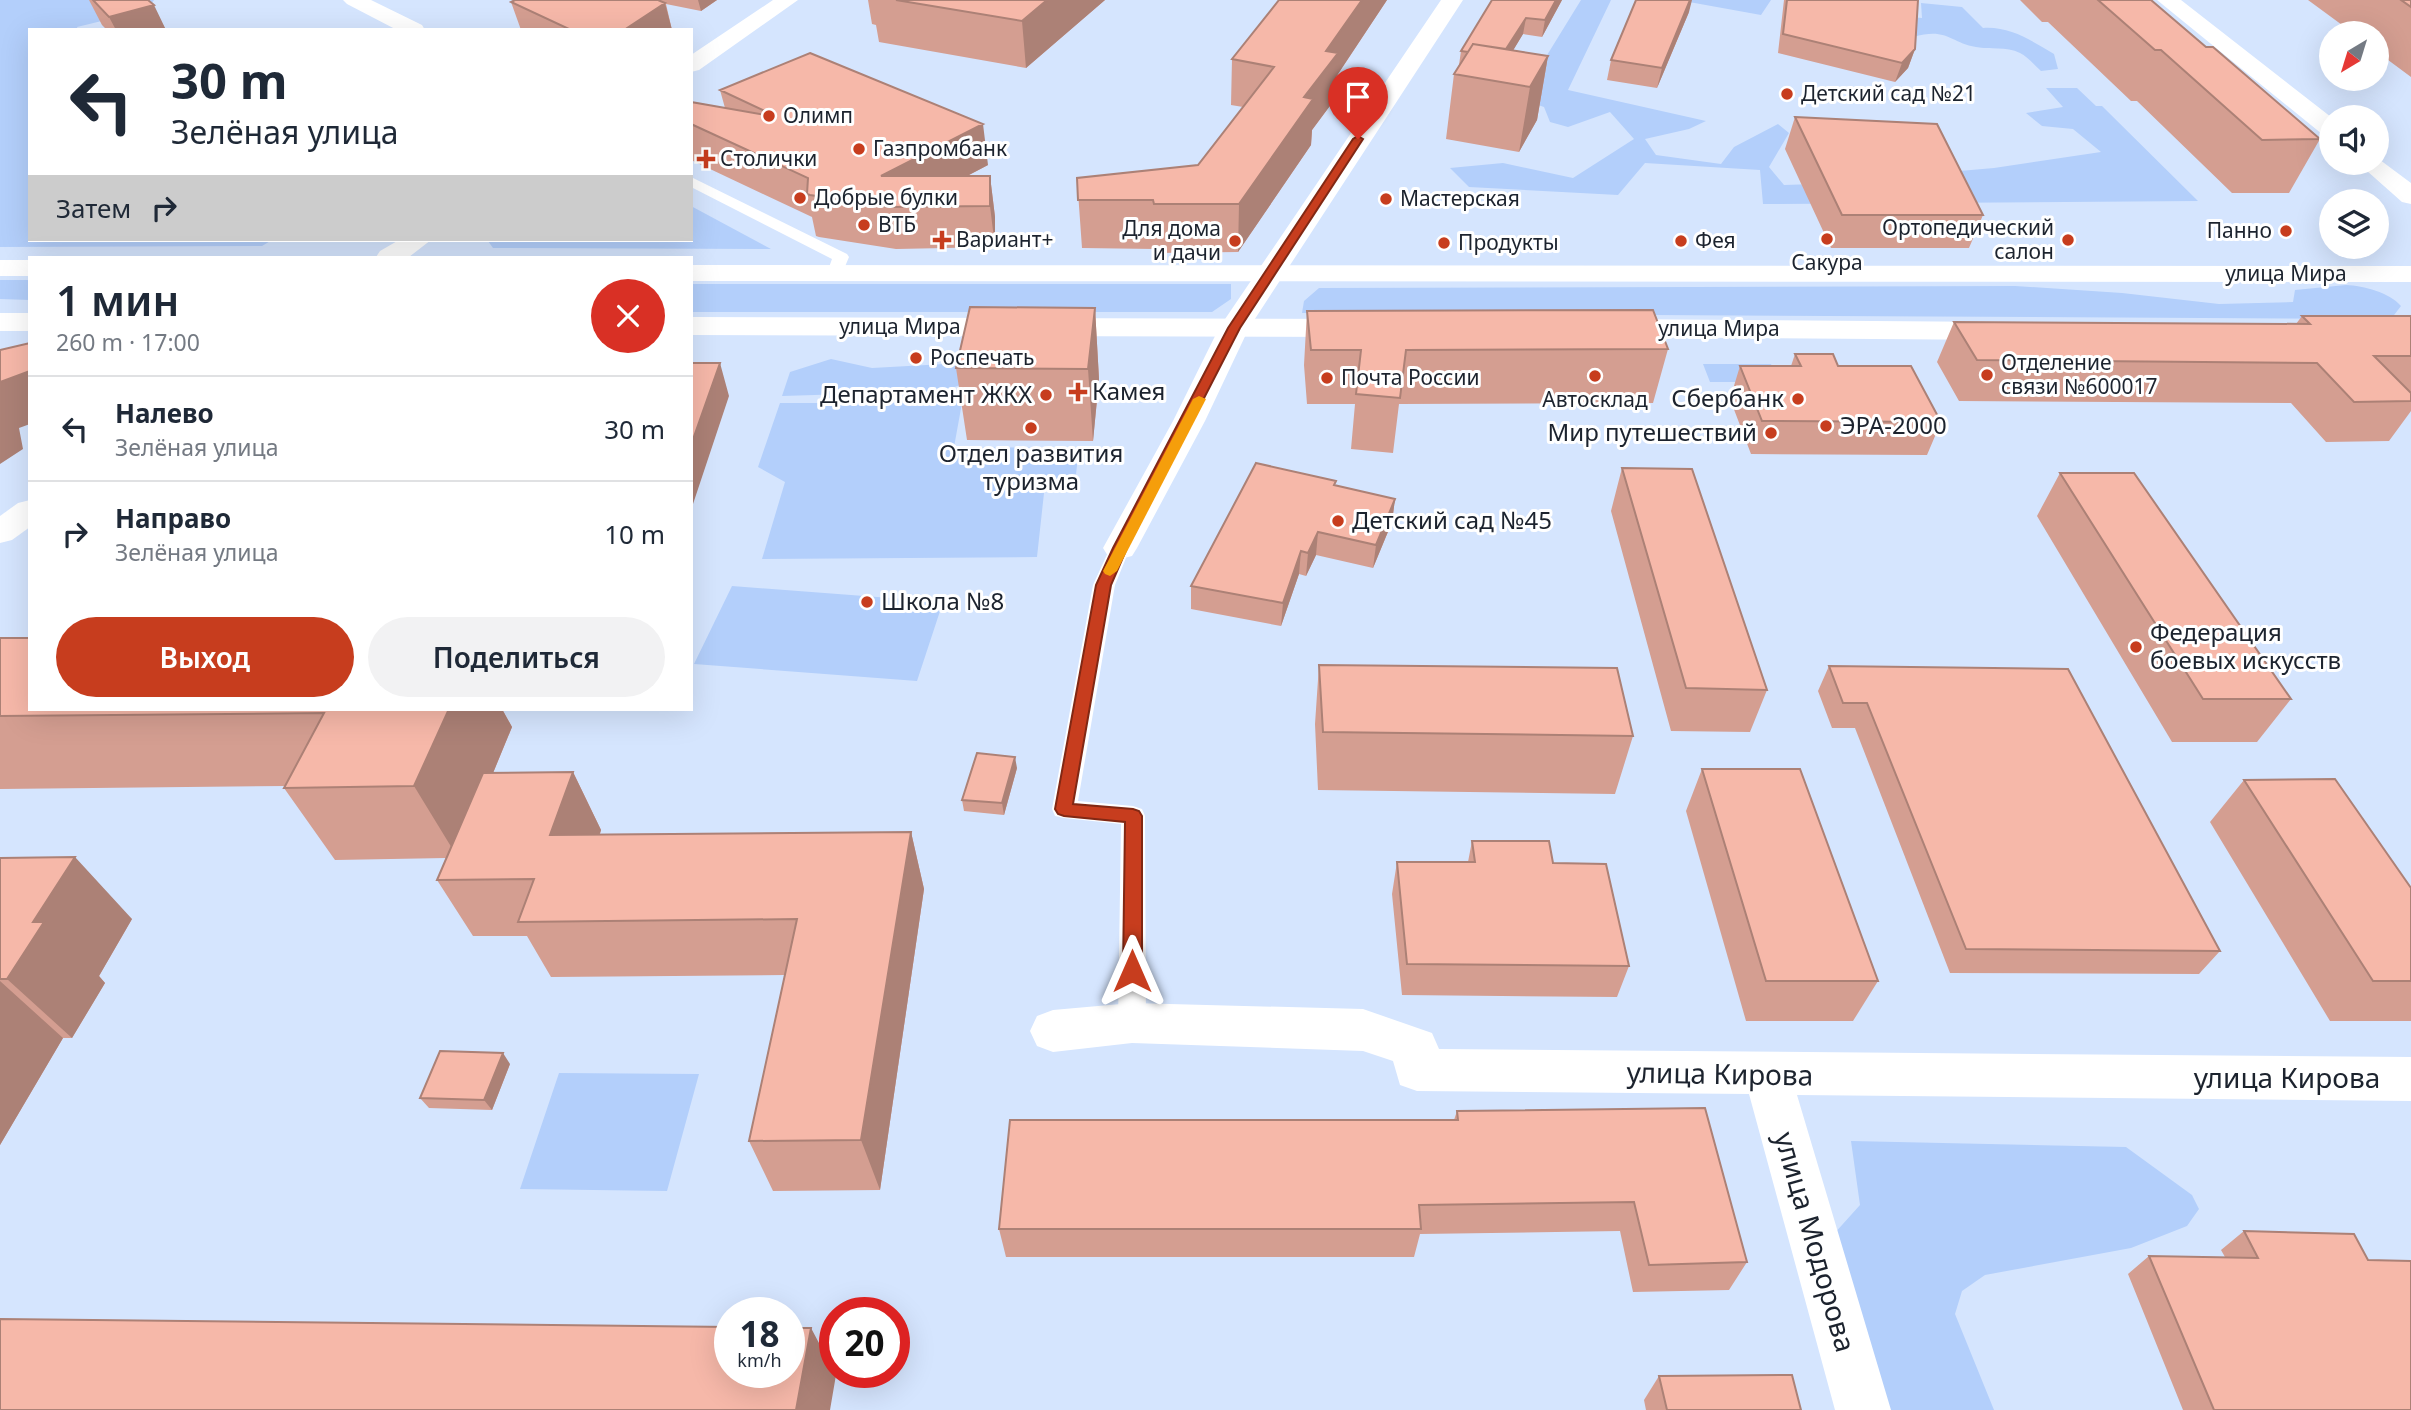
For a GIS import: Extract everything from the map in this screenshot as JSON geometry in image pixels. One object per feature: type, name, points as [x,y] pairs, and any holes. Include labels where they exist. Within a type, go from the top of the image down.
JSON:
[{"type":"main road","points":[[354,0],[410,28]]},
{"type":"main road","points":[[693,64],[787,0]]},
{"type":"main road","points":[[1120,548],[1234,328],[1452,0]]},
{"type":"main road","points":[[2168,0],[2319,120]]},
{"type":"main road","points":[[2386,175],[2411,196]]},
{"type":"main road","points":[[392,256],[414,242]]},
{"type":"main road","points":[[0,268],[28,268]]},
{"type":"main road","name":"улица Мира","points":[[693,273],[2411,275]]},
{"type":"main road","points":[[0,322],[28,322]]},
{"type":"main road","name":"улица Мира","points":[[693,326],[1384,328]]},
{"type":"main road","name":"улица Мира","points":[[1575,328],[2024,331]]},
{"type":"main road","points":[[0,532],[28,512]]},
{"type":"main road","name":"улица Кирова","points":[[1053,1031],[1132,1023],[1363,1030],[1415,1048],[1418,1070],[2411,1079]]},
{"type":"main road","name":"улица Модорова","points":[[1767,1074],[1863,1410]]},
{"type":"lane","points":[[693,182],[841,257],[835,273]]},
{"type":"lane","points":[[1120,548],[1104,585],[1064,809],[1133,816],[1132,1023]]},
{"type":"shaded area","points":[[0,0],[154,0],[147,10],[77,28],[28,28],[28,242],[269,242],[262,246],[0,247]]},
{"type":"shaded area","points":[[1581,0],[1611,0],[1568,90],[1706,121],[1689,129],[1645,139],[1656,155],[1721,164],[1734,147],[1778,124],[1789,133],[1769,167],[1784,185],[1909,181],[1925,174],[1994,168],[2101,152],[2073,129],[2042,126],[2026,113],[2063,107],[2046,88],[2077,88],[2096,106],[2102,106],[2198,201],[1763,204],[1760,170],[1645,163],[1618,195],[1469,187],[1450,168],[1503,163],[1573,178],[1634,139],[1610,112],[1568,127],[1550,122],[1544,107],[1520,99]]},
{"type":"shaded area","points":[[1678,0],[1771,0],[1761,15]]},
{"type":"shaded area","points":[[1921,3],[1962,7],[1983,28],[2012,32],[2054,54],[2058,69],[2041,71],[2023,54],[2015,51],[1967,45],[1941,34],[1913,37],[1898,16],[1922,18]]},
{"type":"shaded area","points":[[693,207],[771,249],[493,248],[489,242],[693,242]]},
{"type":"shaded area","points":[[0,280],[28,280],[28,300],[0,299]]},
{"type":"shaded area","points":[[693,284],[1231,284],[1231,299],[1212,312],[693,312]]},
{"type":"shaded area","points":[[2346,285],[2376,291],[2401,306],[2391,319],[1302,313],[1304,301],[1319,288],[2015,286],[2122,293],[2219,304],[2293,302],[2295,290]]},
{"type":"shaded area","points":[[831,359],[872,368],[981,362],[979,378],[944,391],[782,396],[790,372]]},
{"type":"shaded area","points":[[1703,364],[1771,364],[1779,382],[1710,382]]},
{"type":"shaded area","points":[[780,403],[962,403],[954,447],[1079,448],[1075,483],[1045,484],[1037,557],[762,559],[785,482],[758,467]]},
{"type":"shaded area","points":[[732,586],[943,602],[917,681],[694,664]]},
{"type":"shaded area","points":[[559,1073],[699,1074],[667,1191],[520,1189]]},
{"type":"shaded area","points":[[1851,1141],[2126,1147],[2192,1195],[2199,1209],[2187,1226],[2131,1248],[1985,1275],[1962,1291],[1955,1314],[1994,1410],[1876,1410],[1824,1245],[1860,1205]]},
{"type":"building","points":[[93,0],[148,0],[154,5],[109,17]]},
{"type":"building","points":[[658,0],[665,3],[627,28],[567,28],[511,2]]},
{"type":"building","points":[[896,0],[1047,0],[1022,21]]},
{"type":"building","points":[[1279,0],[1362,0],[1326,51],[1338,53],[1304,97],[1313,99],[1239,204],[1154,204],[1153,200],[1078,200],[1077,178],[1198,165],[1274,67],[1232,59]]},
{"type":"building","points":[[1492,0],[1556,0],[1545,20],[1526,18],[1506,49],[1473,44],[1468,52],[1461,51]]},
{"type":"building","points":[[1636,0],[1690,0],[1662,68],[1611,60]]},
{"type":"building","points":[[1787,0],[1918,0],[1915,49],[1902,63],[1783,34]]},
{"type":"building","points":[[2098,0],[2151,0],[2206,47],[2213,47],[2319,139],[2262,140],[2161,50],[2155,50]]},
{"type":"building","points":[[2401,0],[2411,0],[2411,7]]},
{"type":"building","points":[[1473,44],[1548,56],[1530,87],[1454,74]]},
{"type":"building","points":[[810,53],[983,124],[881,176],[990,176],[990,206],[889,207],[807,194],[808,178],[693,125],[693,102],[766,115],[767,112],[720,90]]},
{"type":"building","points":[[1795,117],[1937,124],[1983,215],[1842,215]]},
{"type":"building","points":[[970,307],[1095,308],[1088,369],[956,368]]},
{"type":"building","points":[[1653,310],[1668,349],[1406,350],[1400,398],[1356,394],[1361,350],[1311,350],[1307,311]]},
{"type":"building","points":[[2302,316],[2411,316],[2411,356],[2374,356],[2411,393],[2411,401],[2354,402],[2317,363],[1977,360],[1954,322],[2310,324]]},
{"type":"building","points":[[28,343],[28,372],[0,382],[0,350]]},
{"type":"building","points":[[1795,354],[1833,354],[1838,366],[1911,366],[1941,422],[1762,421],[1740,366],[1801,366]]},
{"type":"building","points":[[693,363],[720,363],[693,439]]},
{"type":"building","points":[[1256,463],[1336,481],[1334,485],[1395,499],[1376,545],[1318,532],[1308,553],[1301,551],[1283,603],[1191,586]]},
{"type":"building","points":[[1622,468],[1692,469],[1767,690],[1686,688]]},
{"type":"building","points":[[2060,473],[2134,473],[2291,699],[2203,699]]},
{"type":"building","points":[[0,638],[28,638],[28,711],[448,711],[414,786],[284,788],[324,713],[0,716]]},
{"type":"building","points":[[1319,665],[1617,668],[1633,736],[1323,732]]},
{"type":"building","points":[[1829,666],[2068,669],[2220,951],[1966,949],[1867,703],[1843,703]]},
{"type":"building","points":[[977,753],[1015,757],[1002,803],[962,800]]},
{"type":"building","points":[[1702,769],[1800,769],[1878,981],[1766,981]]},
{"type":"building","points":[[573,772],[550,835],[911,832],[861,1140],[749,1141],[797,919],[518,922],[534,879],[437,880],[483,773]]},
{"type":"building","points":[[2335,779],[2411,888],[2411,981],[2373,981],[2244,780]]},
{"type":"building","points":[[1472,841],[1549,841],[1553,863],[1606,864],[1629,966],[1407,964],[1397,862],[1475,862]]},
{"type":"building","points":[[75,857],[33,922],[44,922],[7,979],[0,979],[0,858]]},
{"type":"building","points":[[440,1051],[503,1053],[484,1100],[420,1098]]},
{"type":"building","points":[[1705,1108],[1747,1262],[1649,1265],[1634,1202],[1419,1205],[1421,1229],[999,1229],[1010,1120],[1458,1120],[1457,1111]]},
{"type":"building","points":[[2244,1231],[2354,1234],[2368,1260],[2411,1261],[2411,1410],[2214,1410],[2149,1256],[2258,1258]]},
{"type":"building","points":[[0,1319],[714,1327],[714,1388],[800,1388],[796,1410],[0,1410]]},
{"type":"building","points":[[805,1328],[811,1328],[805,1361]]},
{"type":"building","points":[[1792,1375],[1801,1410],[1667,1410],[1659,1376]]},
{"type":"slow traffic","points":[[1110,571],[1199,399]]},
{"type":"place","name":"Детский сад №21","points":[[1787,94]]},
{"type":"place","name":"Олимп","points":[[769,116]]},
{"type":"place","name":"Газпромбанк","points":[[859,149]]},
{"type":"place","name":"Столички","points":[[706,159]]},
{"type":"place","name":"Добрые булки","points":[[800,198]]},
{"type":"place","name":"Мастерская","points":[[1386,199]]},
{"type":"place","name":"ВТБ","points":[[864,225]]},
{"type":"place","name":"Панно","points":[[2286,231]]},
{"type":"place","name":"Сакура","points":[[1827,239]]},
{"type":"place","name":"Вариант+","points":[[942,240]]},
{"type":"place","name":"Ортопедический салон","points":[[2068,240]]},
{"type":"place","name":"Для дома и дачи","points":[[1235,241]]},
{"type":"place","name":"Фея","points":[[1681,241]]},
{"type":"place","name":"Продукты","points":[[1444,243]]},
{"type":"place","name":"Роспечать","points":[[916,358]]},
{"type":"place","name":"Отделение связи №600017","points":[[1987,375]]},
{"type":"place","name":"Автосклад","points":[[1595,376]]},
{"type":"place","name":"Почта России","points":[[1327,378]]},
{"type":"place","name":"Камея","points":[[1078,392]]},
{"type":"place","name":"Департамент ЖКХ","points":[[1046,395]]},
{"type":"place","name":"Сбербанк","points":[[1798,399]]},
{"type":"place","name":"ЭРА-2000","points":[[1826,426]]},
{"type":"place","name":"Отдел развития туризма","points":[[1031,428]]},
{"type":"place","name":"Мир путешествий","points":[[1771,433]]},
{"type":"place","name":"Детский сад №45","points":[[1338,521]]},
{"type":"place","name":"Школа №8","points":[[867,602]]},
{"type":"place","name":"Федерация боевых искусств","points":[[2136,647]]},
{"type":"route","points":[[1132,971],[1133,816],[1064,809],[1104,585],[1120,548],[1189,421],[1234,328],[1358,139]]}]
